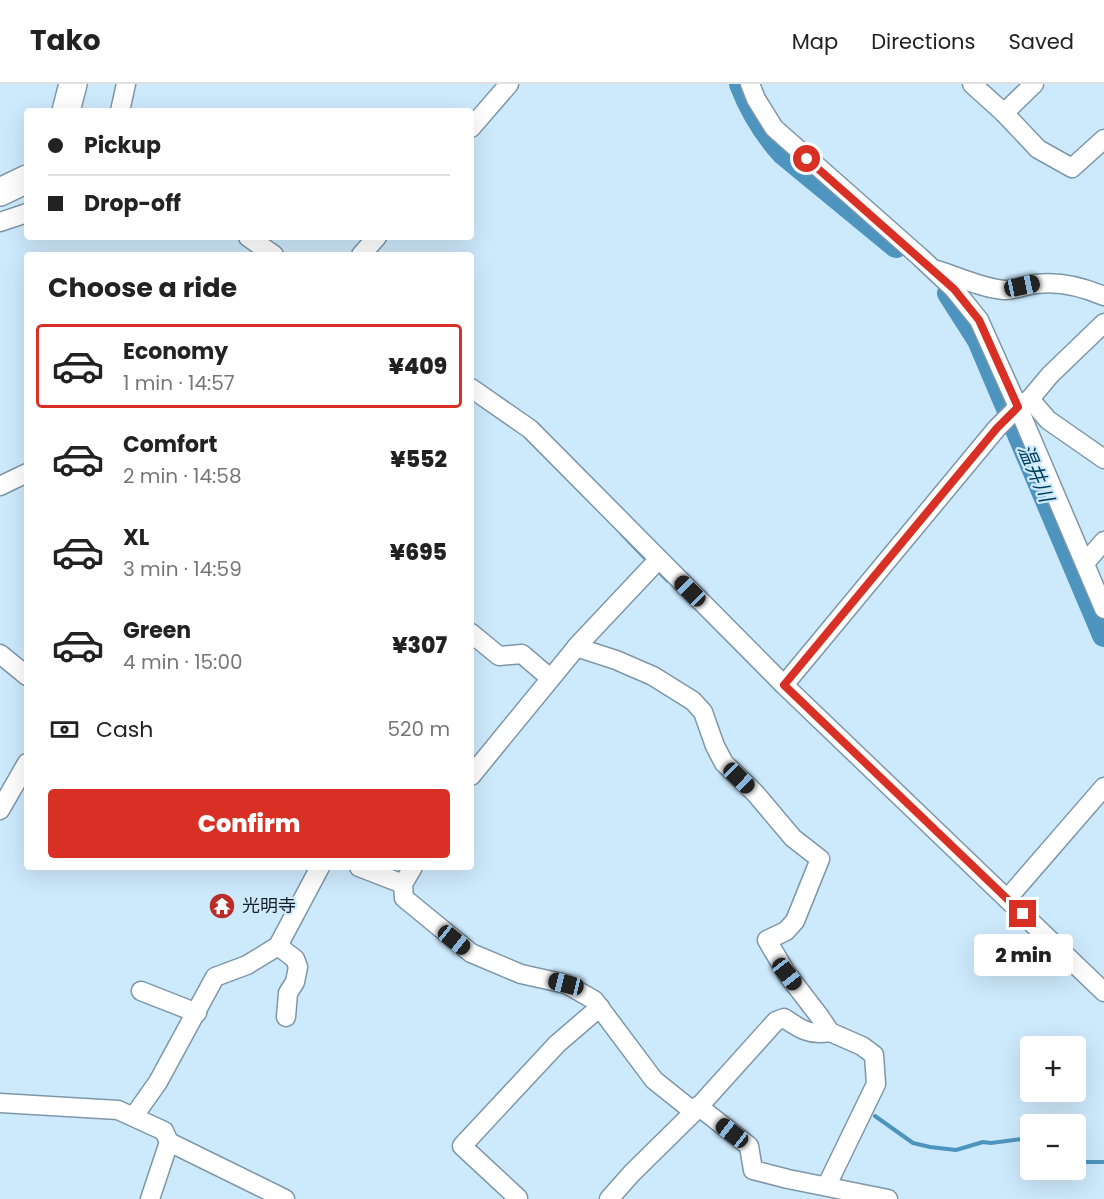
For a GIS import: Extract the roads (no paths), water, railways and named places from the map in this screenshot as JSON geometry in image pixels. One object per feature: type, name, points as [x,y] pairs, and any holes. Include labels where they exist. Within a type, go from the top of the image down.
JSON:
[{"type":"highway","points":[[67,108],[73,84]]},
{"type":"highway","points":[[82,108],[87,84]]},
{"type":"highway","points":[[0,172],[18,166],[24,161]]},
{"type":"highway","points":[[0,192],[24,180]]},
{"type":"street","points":[[121,108],[126,84]]},
{"type":"street","points":[[474,125],[509,84]]},
{"type":"street","points":[[750,84],[774,128],[932,268],[954,289],[979,320],[1104,609]]},
{"type":"street","points":[[972,84],[1038,149],[1072,168],[1104,139]]},
{"type":"street","points":[[1004,113],[1034,84]]},
{"type":"street","points":[[0,222],[24,214]]},
{"type":"street","points":[[252,240],[270,252]]},
{"type":"street","points":[[364,252],[374,240]]},
{"type":"street","points":[[932,268],[989,287],[1006,290],[1037,283],[1063,284],[1104,296]]},
{"type":"street","points":[[784,685],[1017,409],[1104,323]]},
{"type":"street","points":[[474,390],[530,429],[784,685],[1104,992]]},
{"type":"street","points":[[1017,409],[1048,420],[1104,459]]},
{"type":"street","points":[[0,486],[24,474]]},
{"type":"street","points":[[1085,563],[1104,541]]},
{"type":"street","points":[[474,772],[576,647],[658,560]]},
{"type":"street","points":[[474,635],[499,656],[522,654],[550,678]]},
{"type":"street","points":[[576,647],[616,660],[653,676],[693,701],[703,712],[715,746],[724,763],[754,793],[792,838],[820,859],[795,921],[786,931],[767,940],[787,974],[830,1032],[862,1046],[873,1055],[876,1084],[827,1185]]},
{"type":"street","points":[[0,654],[24,674]]},
{"type":"street","points":[[0,810],[21,785]]},
{"type":"street","points":[[1007,899],[1104,787]]},
{"type":"street","points":[[135,1116],[158,1082],[215,977],[247,965],[278,946],[318,870]]},
{"type":"street","points":[[367,870],[403,884]]},
{"type":"street","points":[[411,870],[403,884],[404,898],[471,954],[521,974],[566,984],[594,1000],[654,1080],[750,1146],[753,1170],[888,1199]]},
{"type":"street","points":[[278,946],[295,959],[298,967],[295,982],[288,993],[286,1017]]},
{"type":"street","points":[[141,991],[197,1013]]},
{"type":"street","points":[[518,1199],[462,1146],[557,1044],[600,1007]]},
{"type":"street","points":[[609,1199],[696,1109],[776,1021],[784,1018],[804,1031],[817,1035],[830,1032]]},
{"type":"street","points":[[0,1103],[118,1110],[164,1131],[169,1142],[285,1199]]},
{"type":"street","points":[[150,1199],[169,1142]]},
{"type":"waterway","name":"温井川","points":[[741,84],[759,120],[783,153],[896,246]]},
{"type":"waterway","name":"温井川","points":[[949,293],[979,340],[1104,635]]},
{"type":"waterway","points":[[621,533],[645,558]]},
{"type":"waterway","points":[[661,574],[668,581]]},
{"type":"waterway","points":[[875,1116],[913,1143],[930,1147],[956,1150],[983,1142],[1020,1139]]},
{"type":"waterway","points":[[1086,1162],[1104,1162]]},
{"type":"place","name":"光明寺","points":[[222,906]]}]
